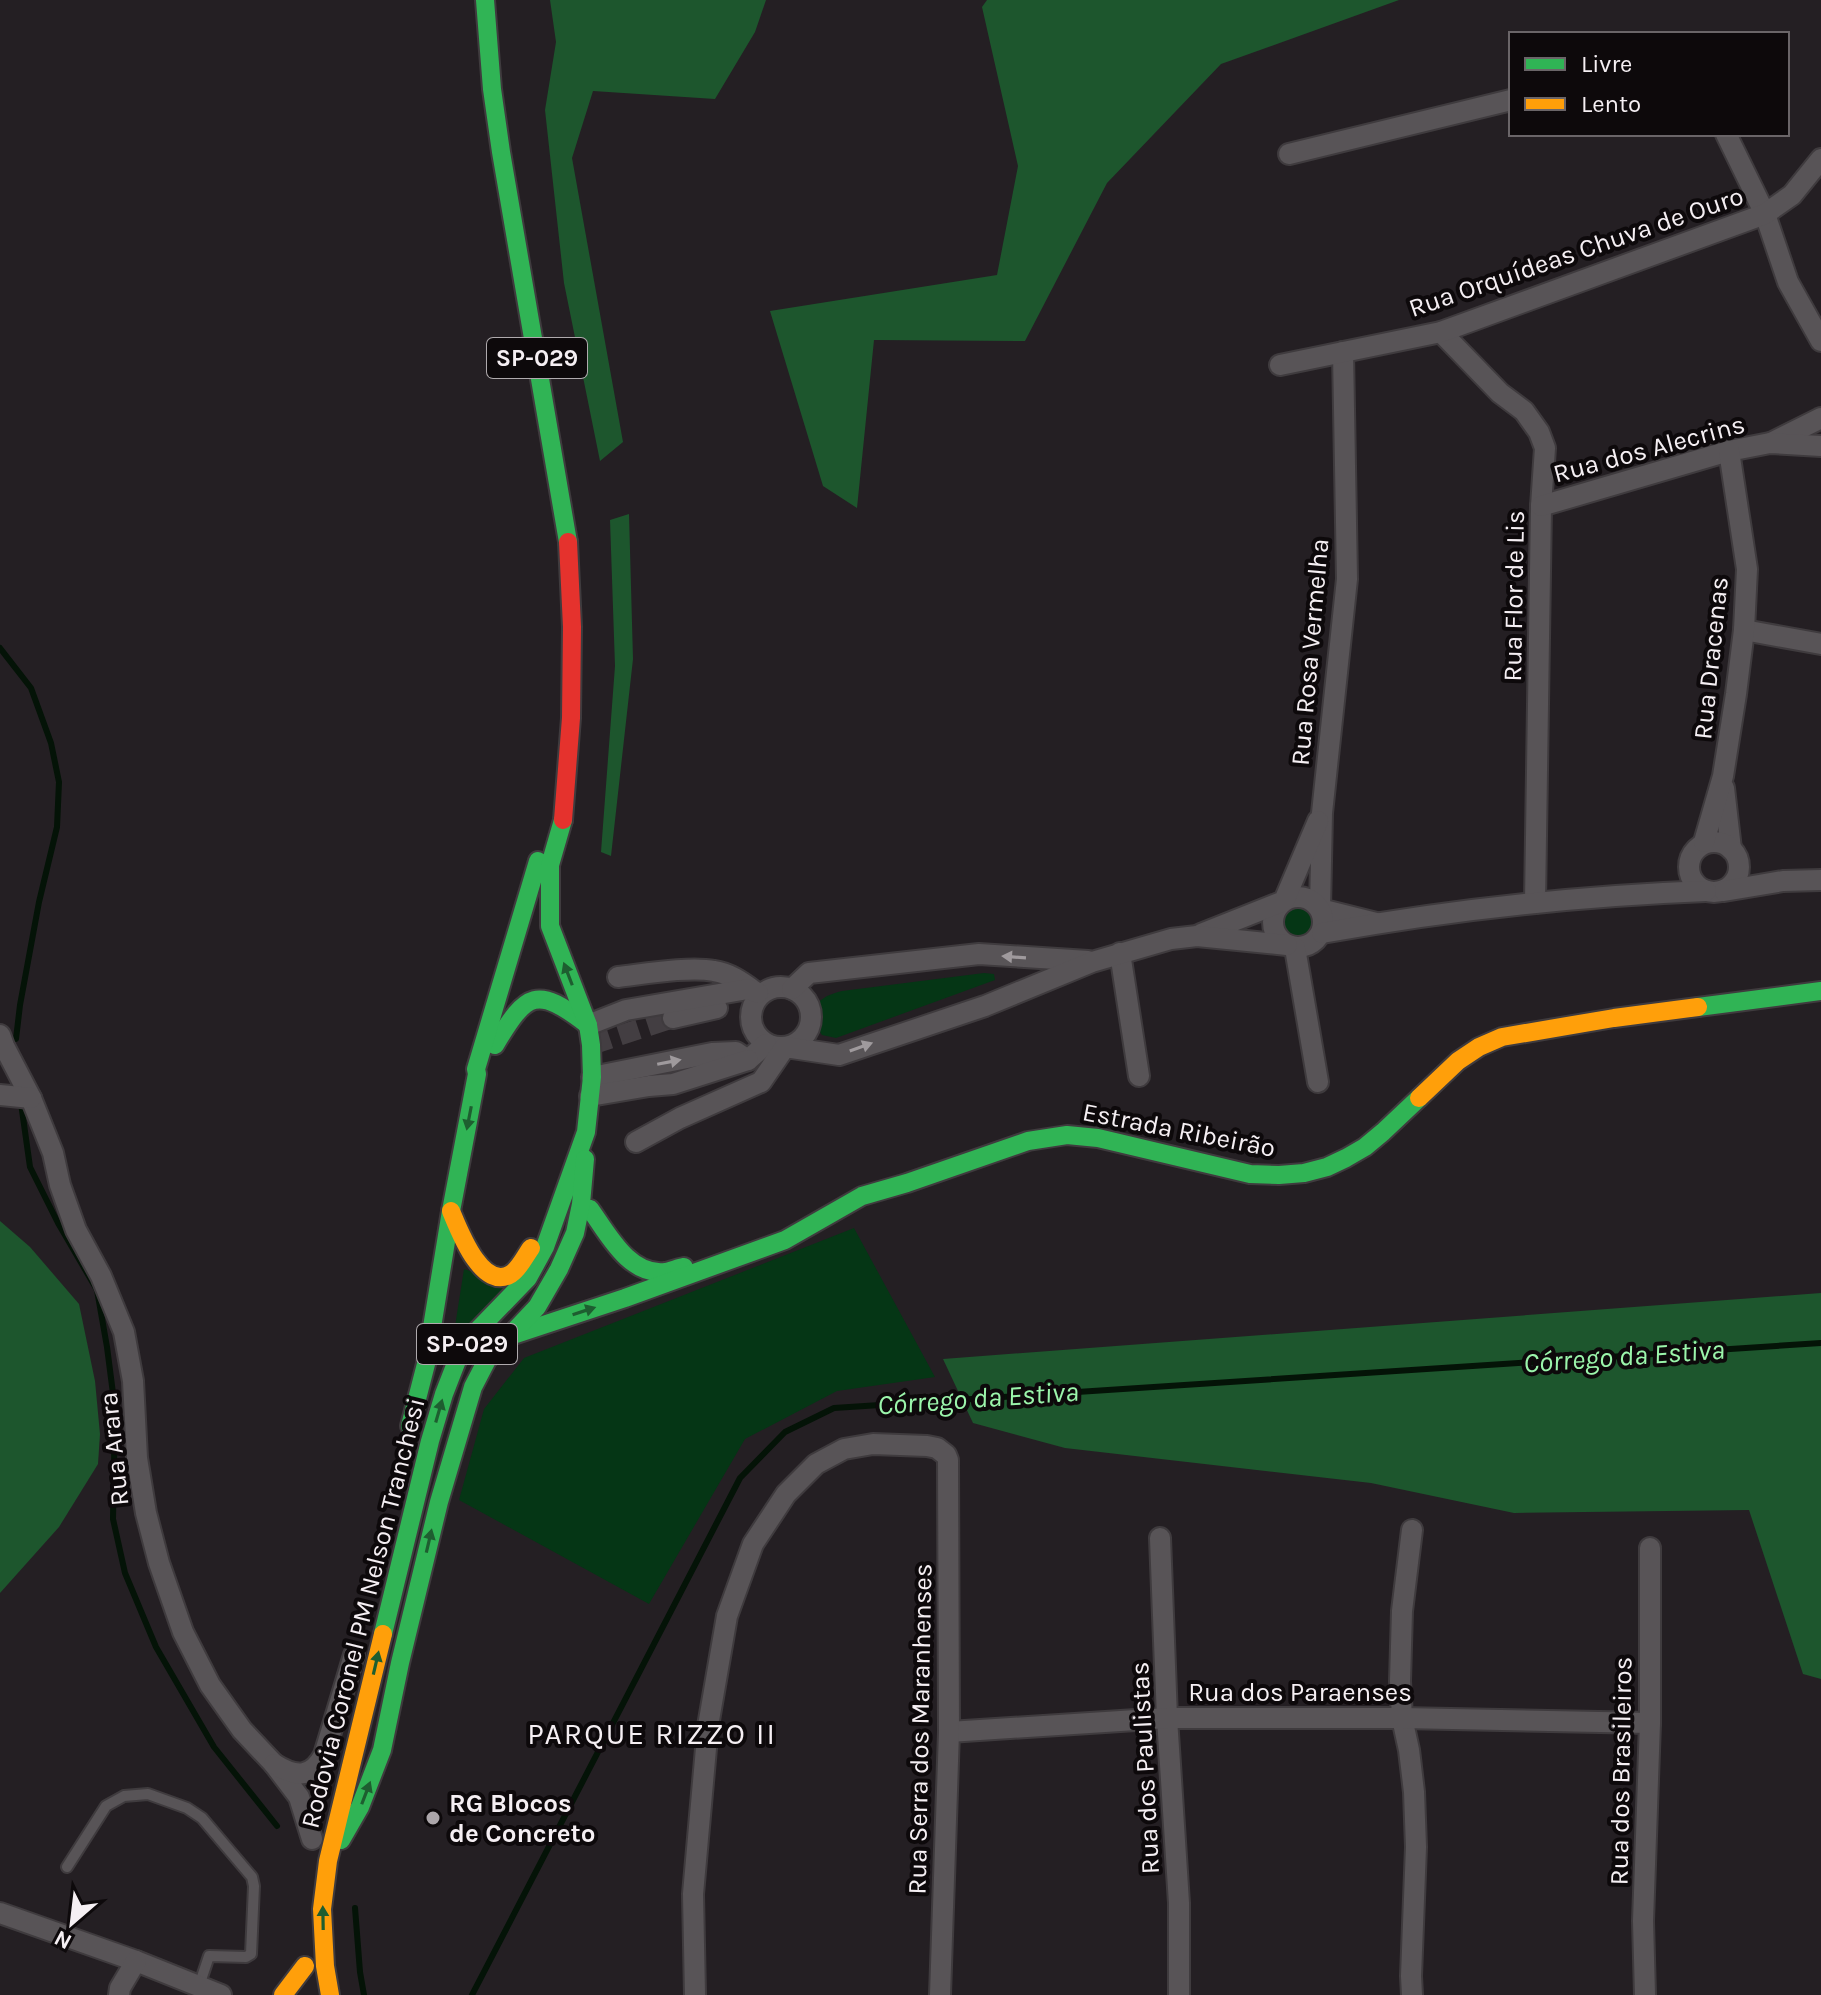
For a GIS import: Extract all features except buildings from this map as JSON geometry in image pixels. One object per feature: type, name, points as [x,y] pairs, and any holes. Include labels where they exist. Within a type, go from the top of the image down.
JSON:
[{"type":"main road","name":"Rodovia Coronel PM Nelson Tranchesi","points":[[330,1995],[322,1909],[328,1861],[405,1538],[444,1394],[458,1358],[472,1336],[528,1278],[545,1247],[586,1141],[591,1087],[588,1025],[550,926],[550,865],[564,818],[571,718],[572,627],[568,537],[501,152],[485,0]]},
{"type":"main road","name":"Rodovia Coronel PM Nelson Tranchesi","points":[[404,1450],[426,1364],[476,1069],[530,894],[571,718]]},
{"type":"main road","name":"Estrada Ribeirão","points":[[510,1336],[785,1240],[862,1196],[1028,1141],[1050,1136],[1080,1135],[1250,1174],[1277,1176],[1321,1170],[1361,1150],[1442,1073],[1484,1043],[1502,1037],[1614,1018],[1821,991]]},
{"type":"main road","name":"SP-029","points":[[477,1074],[507,1025],[526,1003],[549,1001],[563,1006],[588,1025]]},
{"type":"main road","name":"SP-029","points":[[328,1861],[360,1807],[382,1750],[439,1502],[473,1387],[487,1360],[537,1307],[562,1289],[575,1269],[590,1209],[586,1141]]},
{"type":"main road","name":"SP-029","points":[[537,1307],[575,1233],[581,1204],[586,1141]]},
{"type":"main road","name":"SP-029","points":[[451,1211],[479,1267],[492,1275],[504,1277],[513,1273],[564,1194]]},
{"type":"main road","name":"Estrada Ribeirão","points":[[590,1209],[626,1257],[642,1268],[653,1271],[665,1272],[785,1240]]},
{"type":"main road","name":"Rodovia Coronel PM Nelson Tranchesi","points":[[326,1777],[356,1647]]},
{"type":"main road","name":"Rodovia Coronel PM Nelson Tranchesi","points":[[311,1845],[319,1808]]},
{"type":"main road","points":[[283,1995],[304,1960],[307,1995]]},
{"type":"street","points":[[1289,154],[1509,100]]},
{"type":"street","points":[[1727,136],[1765,214],[1788,282],[1821,341]]},
{"type":"street","name":"Rua Orquídeas Chuva de Ouro","points":[[1280,365],[1441,332],[1765,214],[1792,195],[1821,159]]},
{"type":"street","name":"Rua Flor de Lis","points":[[1441,332],[1500,393],[1524,411],[1539,432],[1545,448],[1541,506],[1535,903]]},
{"type":"street","name":"Rua Rosa Vermelha","points":[[1320,909],[1322,813],[1347,579],[1343,352]]},
{"type":"street","name":"Rua dos Alecrins","points":[[1770,443],[1821,418]]},
{"type":"street","name":"Rua dos Alecrins","points":[[1541,506],[1729,451],[1770,443],[1821,446]]},
{"type":"street","name":"Rua Dracenas","points":[[1704,842],[1723,776],[1744,630],[1747,569],[1729,451]]},
{"type":"street","points":[[1744,630],[1821,644]]},
{"type":"street","name":"Rua Dracenas","points":[[1723,776],[1735,858]]},
{"type":"street","name":"Rua Rosa Vermelha","points":[[1284,901],[1322,813]]},
{"type":"street","points":[[1735,858],[1736,878],[1715,891],[1697,886],[1690,875],[1689,863],[1694,851],[1704,842],[1719,842],[1735,858],[1783,881]]},
{"type":"street","points":[[1647,894],[1689,863]]},
{"type":"street","points":[[591,1087],[673,1084],[748,1060],[775,1045],[802,1039],[811,1021],[807,1002],[792,989],[782,987],[763,993],[756,1000],[751,1019],[758,1037],[775,1045],[839,1055],[985,1006],[1092,962],[1171,939],[1197,936],[1304,948],[1322,933],[1376,923],[1535,903],[1715,891],[1783,881],[1821,880]]},
{"type":"street","points":[[1197,936],[1300,897],[1315,903],[1320,909],[1322,933]]},
{"type":"street","points":[[1284,901],[1277,907],[1273,924],[1280,940],[1291,946]]},
{"type":"street","points":[[1320,909],[1376,923]]},
{"type":"street","points":[[1291,946],[1318,1082]]},
{"type":"street","points":[[1120,953],[1139,1076]]},
{"type":"street","points":[[792,989],[809,973],[979,954],[1092,962]]},
{"type":"street","points":[[618,977],[676,971],[717,971],[739,980],[758,993]]},
{"type":"street","points":[[588,1025],[626,1010],[748,989],[758,993]]},
{"type":"street","points":[[673,1018],[744,1001],[758,993]]},
{"type":"street","name":"Rua Arara","points":[[0,1035],[31,1098],[53,1153],[60,1185],[76,1230],[101,1276],[124,1332],[133,1381],[137,1458],[146,1513],[159,1563],[183,1632],[210,1685],[242,1730],[299,1797],[311,1845]]},
{"type":"street","points":[[636,1142],[680,1118],[761,1082],[775,1045]]},
{"type":"street","points":[[0,1095],[31,1098]]},
{"type":"street","name":"Rua Serra dos Maranhenses","points":[[695,1995],[693,1894],[708,1726],[727,1616],[753,1544],[786,1494],[816,1464],[844,1449],[873,1444],[927,1446],[942,1451],[948,1463],[949,1732],[940,1995]]},
{"type":"street","points":[[1412,1530],[1402,1611],[1400,1681],[1402,1718],[1414,1792],[1416,1847],[1412,1995]]},
{"type":"street","name":"Rua dos Paulistas","points":[[1160,1538],[1179,1903],[1179,1995]]},
{"type":"street","name":"Rua dos Brasileiros","points":[[1645,1995],[1643,1921],[1650,1723],[1650,1548]]},
{"type":"street","name":"Rodovia Coronel PM Nelson Tranchesi","points":[[274,1764],[285,1771],[306,1773],[319,1764],[356,1647]]},
{"type":"street","name":"Rua dos Paraenses","points":[[949,1732],[1167,1718],[1402,1718],[1650,1723]]},
{"type":"street","points":[[0,1913],[221,1995]]},
{"type":"street","points":[[119,1995],[136,1961]]},
{"type":"lane","points":[[67,1867],[106,1806],[124,1796],[148,1794],[187,1808],[202,1818],[247,1869],[254,1886],[253,1947],[246,1957],[209,1956],[199,1986]]},
{"type":"green space","points":[[550,0],[766,0],[755,32],[715,99],[593,91],[572,158],[623,442],[600,461],[564,283],[545,110],[556,42]]},
{"type":"green space","points":[[987,0],[1399,0],[1221,64],[1107,183],[1025,341],[874,340],[857,508],[823,486],[770,311],[997,275],[1018,166],[982,7]]},
{"type":"green space","points":[[629,514],[633,659],[611,856],[601,852],[615,666],[610,520]]},
{"type":"green space","points":[[1297,904],[1310,909],[1315,922],[1310,935],[1297,940],[1284,935],[1279,922],[1284,909]]},
{"type":"green space","points":[[994,974],[995,980],[836,1038],[822,1035],[814,1019],[820,1001],[842,991]]},
{"type":"green space","points":[[0,1221],[30,1247],[79,1304],[95,1381],[100,1434],[98,1464],[59,1527],[0,1593]]},
{"type":"green space","points":[[854,1228],[935,1377],[837,1391],[745,1439],[649,1604],[459,1500],[484,1409],[524,1358]]},
{"type":"green space","points":[[464,1269],[509,1284],[453,1339]]},
{"type":"green space","points":[[1821,1293],[1821,1679],[1803,1674],[1749,1510],[1514,1513],[1371,1483],[1065,1448],[973,1423],[943,1359]]},
{"type":"waterway","points":[[0,648],[31,688],[51,743],[59,782],[57,827],[39,902],[16,1039]]},
{"type":"waterway","points":[[21,1103],[30,1167],[97,1290],[115,1409],[113,1519],[125,1573],[156,1647],[214,1747],[277,1826]]},
{"type":"waterway","name":"Córrego da Estiva","points":[[472,1995],[740,1478],[785,1432],[834,1408],[1821,1343]]},
{"type":"waterway","points":[[355,1908],[364,1995]]},
{"type":"tunnel","points":[[591,1045],[673,1018]]},
{"type":"traffic: fast","points":[[485,0],[501,152],[568,542]]},
{"type":"traffic: fast","points":[[383,1634],[430,1441],[458,1358],[472,1336],[528,1278],[545,1247],[586,1132],[592,1077],[588,1025],[550,926],[550,865],[563,820]]},
{"type":"traffic: fast","points":[[410,1426],[426,1364],[476,1069],[538,861]]},
{"type":"traffic: fast","points":[[1698,1007],[1821,991]]},
{"type":"traffic: fast","points":[[495,1045],[516,1014],[534,1000],[556,1004],[588,1025]]},
{"type":"traffic: fast","points":[[510,1336],[785,1240],[862,1196],[1028,1141],[1067,1135],[1098,1138],[1250,1174],[1304,1173],[1327,1167],[1365,1147],[1419,1098]]},
{"type":"traffic: fast","points":[[341,1840],[360,1807],[382,1750],[439,1502],[473,1387],[487,1360],[537,1307],[559,1269],[575,1233],[585,1159]]},
{"type":"traffic: fast","points":[[590,1209],[612,1241],[641,1267],[665,1272],[684,1267]]},
{"type":"traffic: slow","points":[[1419,1098],[1458,1061],[1502,1037],[1698,1007]]},
{"type":"traffic: slow","points":[[451,1211],[473,1256],[491,1274],[500,1277],[511,1274],[531,1248]]},
{"type":"traffic: slow","points":[[330,1995],[322,1909],[328,1861],[383,1634]]},
{"type":"traffic: slow","points":[[283,1995],[305,1966]]},
{"type":"traffic: jam","points":[[563,820],[571,718],[572,627],[568,542]]},
{"type":"place","name":"RG Blocos de Concreto","points":[[433,1818]]},
{"type":"district","name":"PARQUE RIZZO II","points":[[652,1734]]}]
